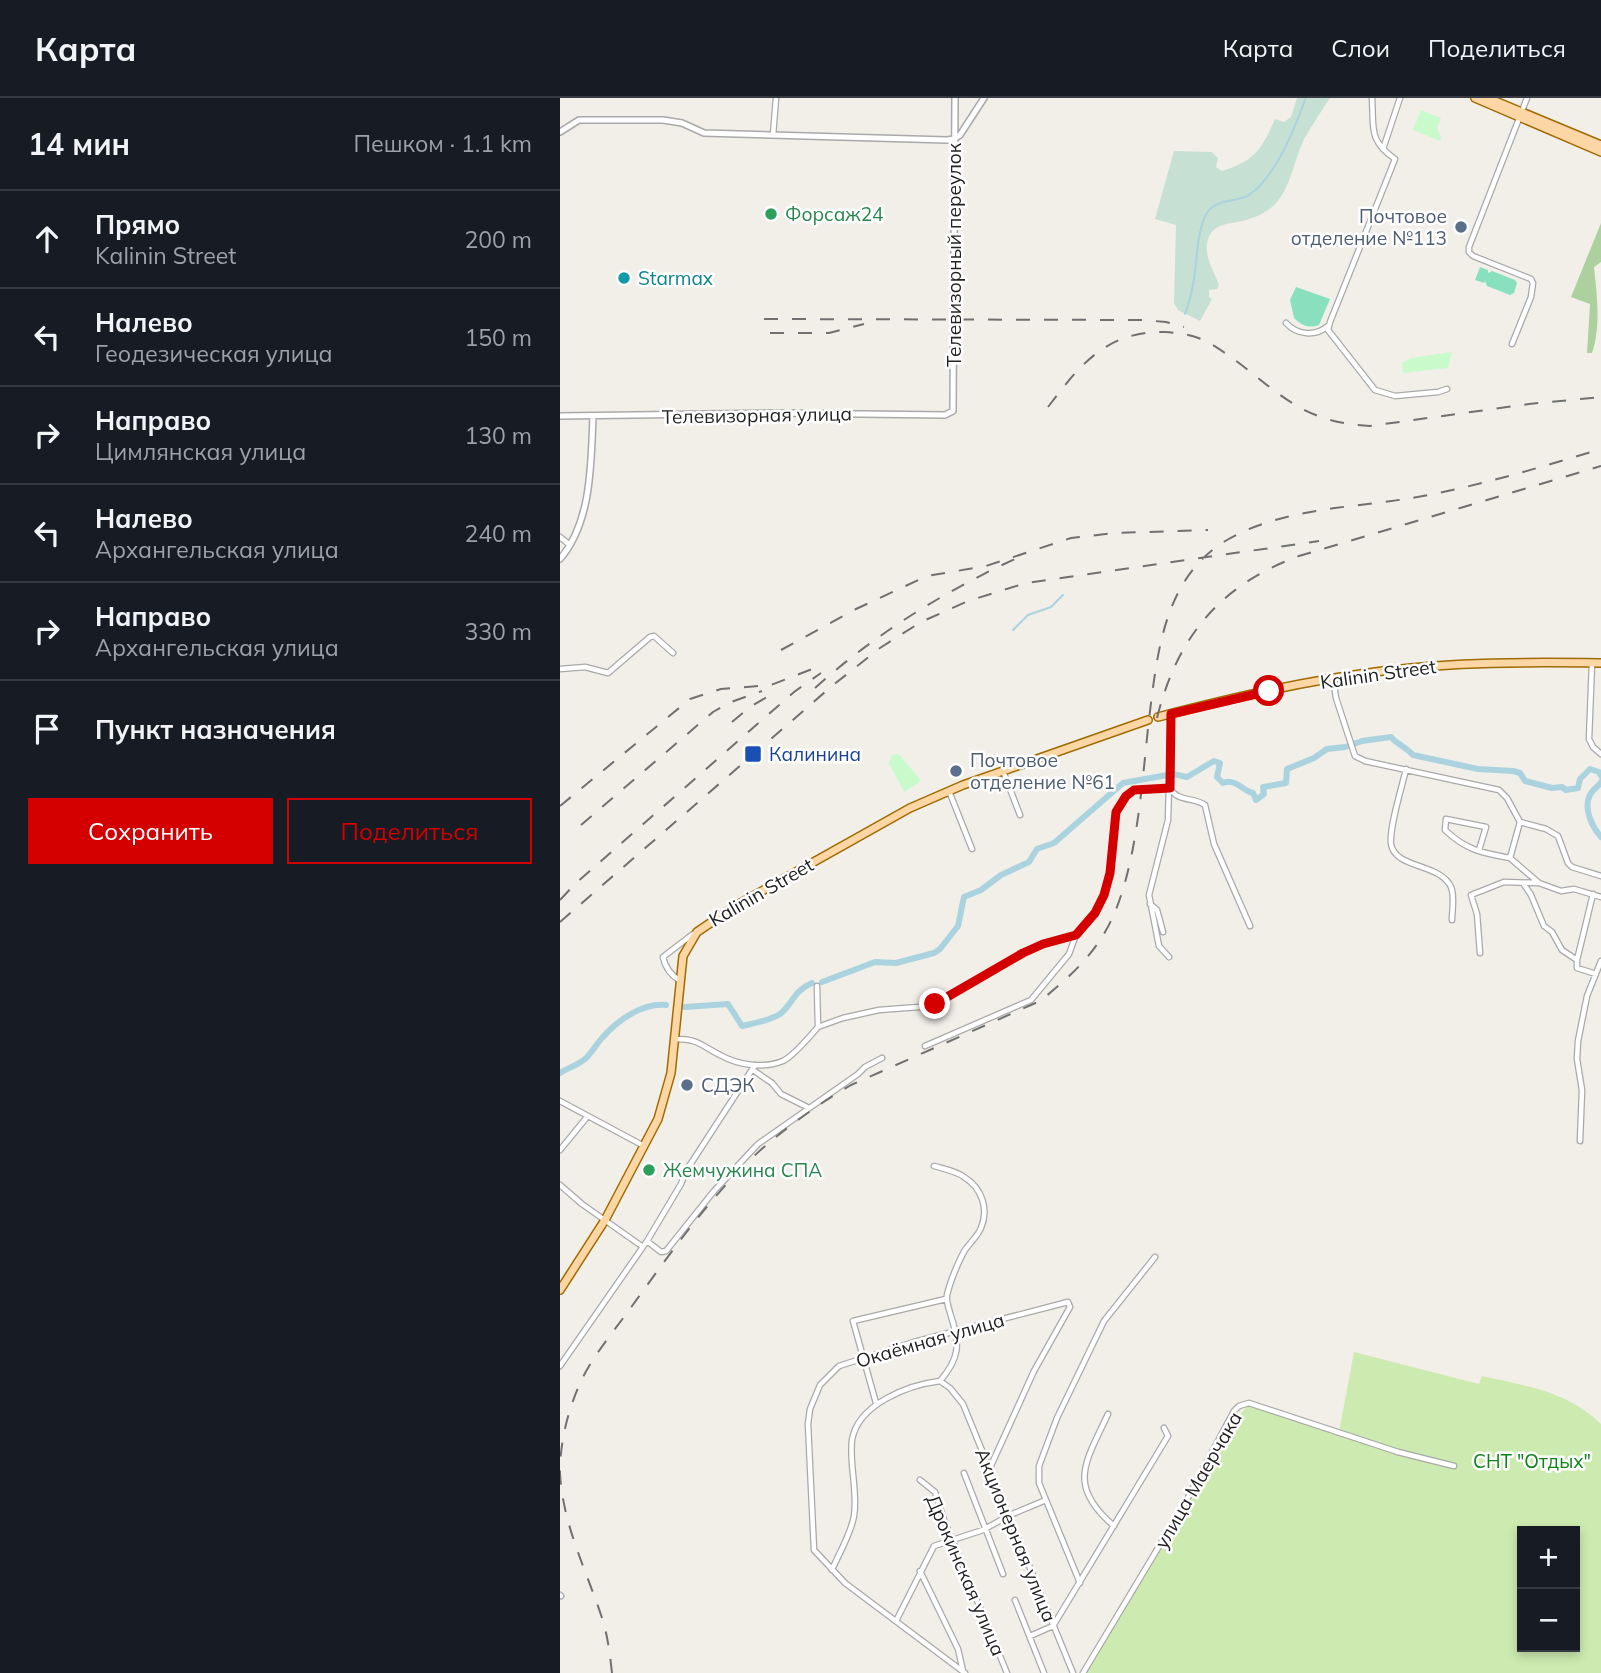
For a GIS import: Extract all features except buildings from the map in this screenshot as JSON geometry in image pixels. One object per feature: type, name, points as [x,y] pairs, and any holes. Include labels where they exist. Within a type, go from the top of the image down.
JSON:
[{"type":"main road","points":[[1475,98],[1601,145]]},
{"type":"main road","points":[[1488,98],[1601,152]]},
{"type":"main road","name":"Kalinin Street","points":[[560,1290],[605,1220],[658,1119],[667,1093],[683,956],[697,932],[726,912],[910,808],[948,791],[1153,718],[1333,679],[1410,668],[1469,664],[1601,663]]},
{"type":"street","points":[[773,135],[776,98]]},
{"type":"street","name":"Телевизорный переулок","points":[[953,411],[955,98]]},
{"type":"street","points":[[560,132],[579,120],[663,120],[682,123],[704,133],[954,139],[960,135],[984,98]]},
{"type":"street","points":[[1372,98],[1374,138],[1382,150],[1395,159],[1329,326],[1331,336],[1376,390],[1395,396],[1447,389]]},
{"type":"street","points":[[1382,150],[1400,98]]},
{"type":"street","points":[[1512,344],[1531,297],[1533,282],[1473,256],[1469,247],[1527,98]]},
{"type":"street","points":[[1286,323],[1293,330],[1315,334],[1329,326]]},
{"type":"street","name":"Телевизорная улица","points":[[560,416],[945,415],[953,411]]},
{"type":"street","points":[[560,559],[570,545],[586,499],[593,416]]},
{"type":"street","points":[[560,537],[570,545]]},
{"type":"street","points":[[560,669],[585,667],[608,673],[654,636],[673,653]]},
{"type":"street","points":[[1592,663],[1589,739],[1601,754]]},
{"type":"street","points":[[1333,679],[1355,756],[1364,761],[1499,790],[1507,798],[1520,822],[1510,858]]},
{"type":"street","points":[[1169,957],[1158,946],[1149,904],[1156,863],[1168,820],[1171,714]]},
{"type":"street","points":[[1406,769],[1392,834],[1392,847],[1397,855],[1407,862],[1432,870],[1443,877],[1453,889],[1452,920]]},
{"type":"street","points":[[1003,771],[1020,815]]},
{"type":"street","points":[[925,1046],[1031,1000],[1069,954],[1076,935],[1095,913],[1104,895],[1110,873],[1116,812],[1126,796],[1134,790],[1170,788]]},
{"type":"street","points":[[1170,788],[1172,793],[1184,799],[1205,805],[1214,844],[1250,926]]},
{"type":"street","points":[[948,791],[972,849]]},
{"type":"street","points":[[1479,850],[1486,827],[1446,819],[1446,830],[1462,846],[1510,858],[1539,883]]},
{"type":"street","points":[[1520,822],[1552,832],[1560,839],[1568,863],[1572,867],[1601,876]]},
{"type":"street","points":[[1480,953],[1477,914],[1471,895],[1504,882],[1522,882],[1539,883],[1561,891],[1574,889],[1601,897]]},
{"type":"street","points":[[1522,882],[1531,895],[1544,926],[1552,932],[1562,950],[1577,960]]},
{"type":"street","points":[[1593,894],[1577,968],[1597,974]]},
{"type":"street","points":[[1149,904],[1157,910],[1163,932]]},
{"type":"street","points":[[680,982],[665,965],[663,957],[697,932]]},
{"type":"street","points":[[560,1366],[647,1241],[687,1171],[754,1068],[784,1060],[799,1049],[818,1027],[879,1010],[932,1006],[1023,953],[1076,935]]},
{"type":"street","points":[[1580,1141],[1582,1090],[1577,1059],[1578,1041],[1587,996],[1601,961]]},
{"type":"street","points":[[817,986],[818,1027]]},
{"type":"street","points":[[675,1039],[698,1041],[728,1059],[754,1068],[781,1094],[807,1107]]},
{"type":"street","points":[[647,1241],[661,1252],[666,1251],[714,1191],[758,1144],[807,1107],[882,1058]]},
{"type":"street","points":[[560,1101],[645,1147]]},
{"type":"street","points":[[560,1150],[587,1117]]},
{"type":"street","points":[[831,1571],[855,1513],[853,1438],[860,1421],[876,1403],[918,1386],[940,1381],[949,1370],[957,1351],[958,1338],[946,1299],[965,1251],[980,1229],[984,1218],[984,1205],[974,1184],[963,1175],[934,1166]]},
{"type":"street","points":[[560,1185],[643,1247]]},
{"type":"street","points":[[1080,1583],[1037,1473],[1057,1418],[1104,1321],[1155,1257]]},
{"type":"street","points":[[876,1403],[853,1321],[946,1299]]},
{"type":"street","name":"Окаёмная улица","points":[[964,1672],[831,1571],[814,1550],[808,1424],[814,1395],[830,1373],[839,1366],[1065,1301],[1070,1307],[1034,1371],[989,1470]]},
{"type":"street","name":"Акционерная улица","points":[[940,1381],[950,1388],[963,1404],[1073,1673]]},
{"type":"street","name":"улица Маерчака","points":[[1083,1673],[1185,1503],[1239,1406],[1249,1403],[1398,1452],[1454,1466]]},
{"type":"street","points":[[1108,1414],[1085,1466],[1084,1476],[1096,1509],[1114,1526]]},
{"type":"street","points":[[1030,1636],[1053,1626],[1168,1436],[1164,1428]]},
{"type":"street","points":[[964,1473],[1003,1574]]},
{"type":"street","name":"Дрокинская улица","points":[[920,1480],[935,1492],[1007,1673]]},
{"type":"street","points":[[896,1621],[934,1546],[953,1541],[1046,1500]]},
{"type":"street","points":[[920,1571],[958,1649],[964,1672]]},
{"type":"street","points":[[1015,1600],[1044,1673]]},
{"type":"green space","points":[[1297,98],[1330,98],[1304,139],[1278,201],[1258,216],[1220,226],[1211,233],[1207,251],[1219,285],[1217,289],[1209,290],[1209,297],[1212,299],[1200,321],[1178,310],[1174,303],[1176,225],[1155,219],[1174,151],[1212,152],[1218,158],[1216,167],[1222,171],[1233,167],[1256,153],[1275,119],[1284,122],[1291,117]]},
{"type":"green space","points":[[1421,110],[1441,118],[1437,128],[1440,141],[1413,130]]},
{"type":"green space","points":[[1601,223],[1601,262],[1594,267],[1597,333],[1592,353],[1587,353],[1590,304],[1571,297]]},
{"type":"green space","points":[[1480,267],[1488,270],[1488,273],[1492,271],[1515,280],[1517,283],[1514,293],[1510,295],[1487,286],[1485,281],[1475,280]]},
{"type":"green space","points":[[1296,287],[1330,299],[1319,325],[1305,326],[1294,318],[1290,300]]},
{"type":"green space","points":[[1452,352],[1448,368],[1403,373],[1402,363],[1411,358]]},
{"type":"green space","points":[[892,755],[900,755],[921,781],[904,792],[889,763]]},
{"type":"green space","name":"СНТ \"Отдых\"","points":[[1354,1352],[1479,1384],[1482,1376],[1530,1387],[1560,1397],[1588,1413],[1601,1424],[1601,1673],[1085,1673],[1231,1426],[1248,1405],[1339,1432]]},
{"type":"waterway","points":[[1185,314],[1205,216],[1213,206],[1240,199],[1259,187],[1284,151],[1306,98]]},
{"type":"waterway","points":[[1013,630],[1028,615],[1051,607],[1063,595]]},
{"type":"waterway","points":[[822,982],[875,962],[896,963],[934,953],[958,926],[964,897],[1029,862],[1037,849],[1054,843],[1123,783],[1173,774],[1187,777],[1214,761],[1220,763],[1217,777],[1223,783],[1235,783],[1253,793],[1256,800],[1264,794],[1263,787],[1286,783],[1287,769],[1314,758],[1327,749],[1391,737],[1413,755],[1478,769],[1513,771],[1520,773],[1525,781],[1552,788],[1578,788],[1580,779],[1590,769],[1599,772],[1601,776]]},
{"type":"waterway","points":[[1601,782],[1588,800],[1592,823],[1601,837]]},
{"type":"waterway","points":[[685,1007],[728,1004],[742,1026],[780,1014],[801,990],[812,983]]},
{"type":"waterway","points":[[560,1073],[585,1059],[623,1019],[648,1007],[666,1005]]},
{"type":"railway","points":[[764,319],[1143,320],[1184,327]]},
{"type":"railway","points":[[770,333],[829,333],[864,324]]},
{"type":"railway","points":[[1048,407],[1071,377],[1096,353],[1110,344],[1144,333],[1165,332],[1188,335],[1205,341],[1300,408],[1343,423],[1370,426],[1601,397]]},
{"type":"railway","points":[[612,1673],[605,1627],[571,1530],[560,1473],[561,1449],[569,1414],[586,1371],[694,1223],[727,1183],[774,1138],[851,1085],[1040,1001],[1092,952],[1105,932],[1125,883],[1137,825],[1153,687],[1162,638],[1178,593],[1190,573],[1207,555],[1227,540],[1271,521],[1460,488],[1601,449]]},
{"type":"railway","points":[[1157,718],[1166,689],[1190,639],[1206,618],[1246,582],[1299,556],[1601,466]]},
{"type":"railway","points":[[781,650],[856,609],[927,576],[986,566],[1071,538],[1115,533],[1208,530]]},
{"type":"railway","points":[[560,922],[832,686],[880,648],[921,622],[968,601],[1026,583],[1319,541]]},
{"type":"railway","points":[[815,688],[838,668],[912,615],[937,599],[1017,558]]},
{"type":"railway","points":[[560,806],[690,699],[721,689],[771,685],[820,666]]},
{"type":"railway","points":[[560,900],[794,692],[821,673]]},
{"type":"railway","points":[[581,825],[713,712],[731,702],[762,691]]},
{"type":"railway","points":[[732,722],[772,694]]},
{"type":"place","name":"Форсаж24","points":[[771,214]]},
{"type":"place","name":"Почтовое отделение №113","points":[[1461,227]]},
{"type":"place","name":"Starmax","points":[[624,278]]},
{"type":"place","name":"Калинина","points":[[753,754]]},
{"type":"place","name":"Почтовое отделение №61","points":[[956,771]]},
{"type":"place","name":"СДЭК","points":[[687,1085]]},
{"type":"place","name":"Жемчужина СПА","points":[[649,1170]]},
{"type":"route","points":[[935,1004],[1023,953],[1076,935],[1085,926],[1104,895],[1110,873],[1116,812],[1126,796],[1134,790],[1170,788],[1171,714],[1269,691]]}]
